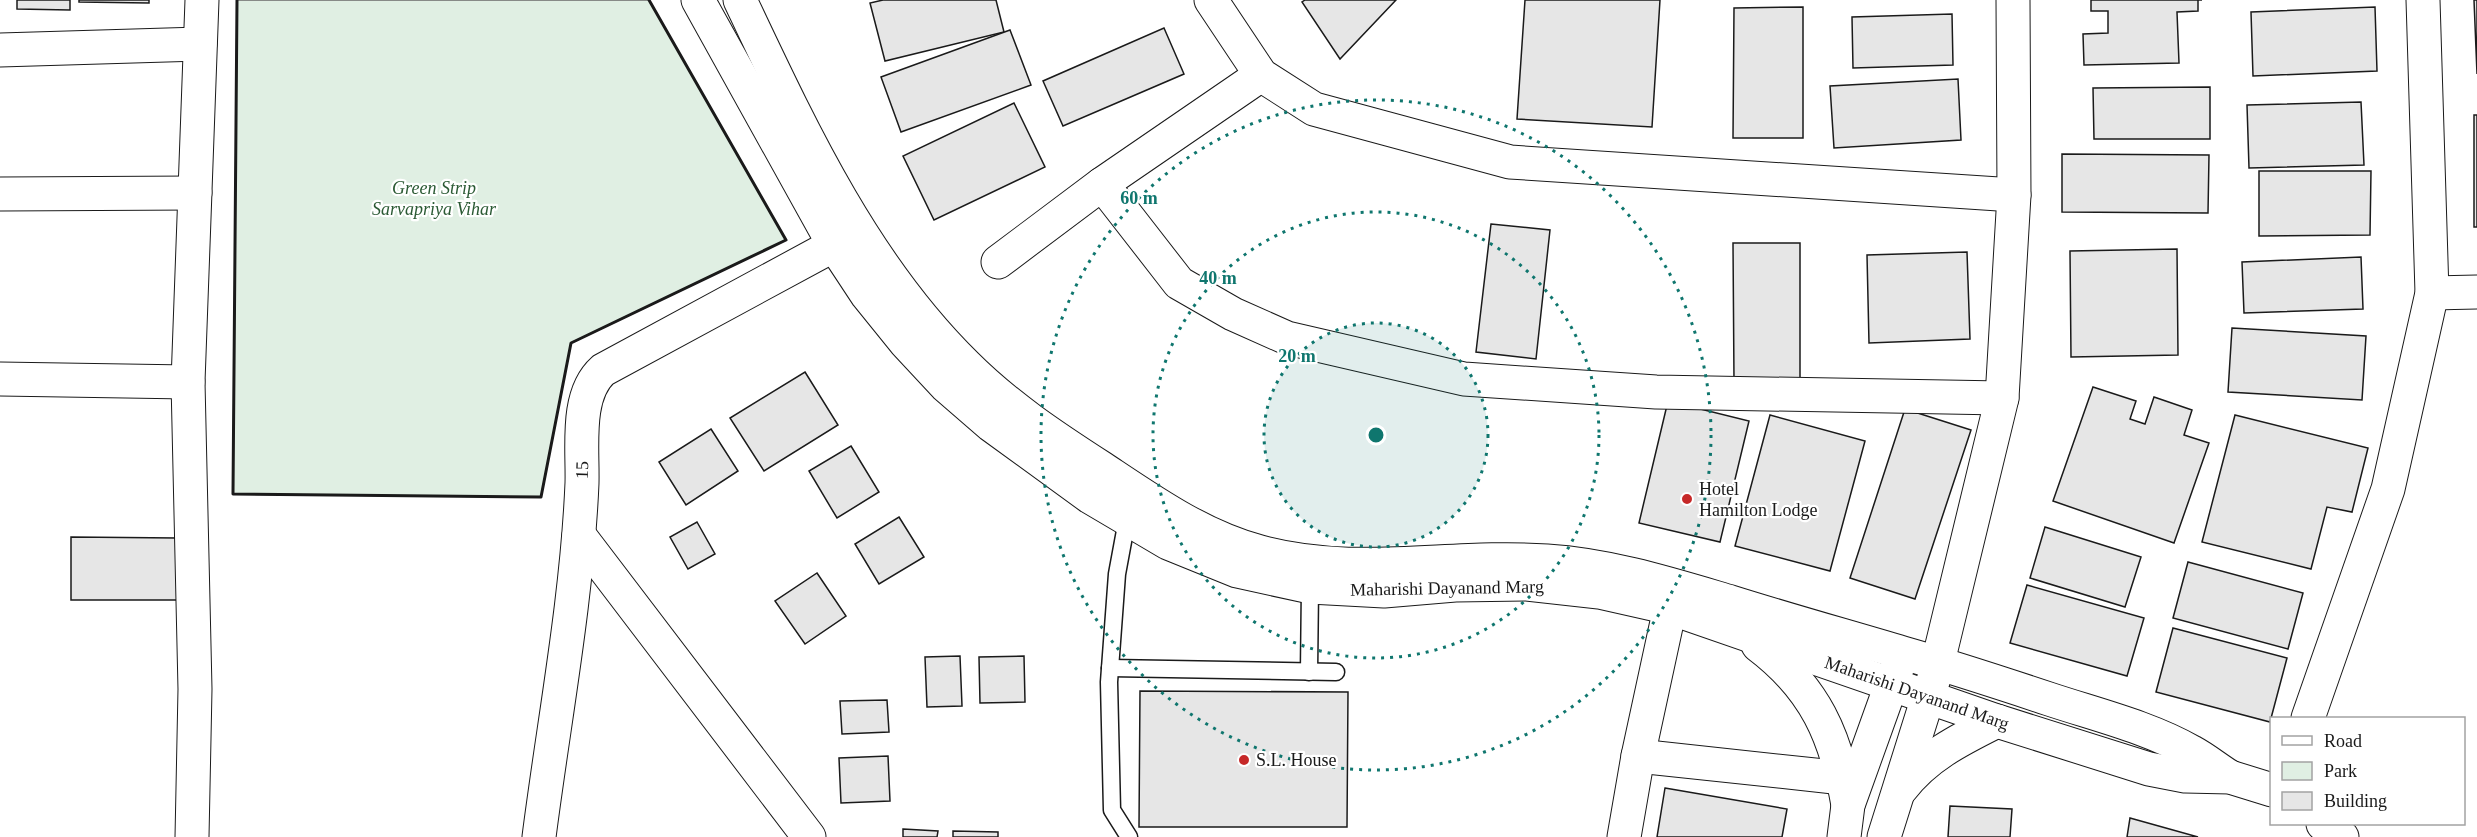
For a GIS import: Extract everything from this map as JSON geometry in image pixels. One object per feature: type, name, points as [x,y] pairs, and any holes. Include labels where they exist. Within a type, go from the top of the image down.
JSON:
[{"type":"street","points":[[192,837],[195,689],[188,382],[201,0]]},
{"type":"street","points":[[698,0],[775,107],[847,237]]},
{"type":"street","points":[[740,0],[775,107]]},
{"type":"street","points":[[1211,0],[1261,75],[1314,108],[1510,162],[2014,195]]},
{"type":"street","points":[[1884,837],[1938,662],[2002,398],[2014,195],[2013,0]]},
{"type":"street","points":[[2308,717],[2388,489],[2433,293],[2423,0]]},
{"type":"street","points":[[0,50],[200,44]]},
{"type":"street","points":[[998,262],[1102,184],[1261,75]]},
{"type":"street","points":[[1102,184],[1179,283],[1233,314],[1287,338],[1464,379],[1656,392],[2002,398]]},
{"type":"street","points":[[0,194],[195,193]]},
{"type":"street","name":"Maharishi Dayanand Marg","points":[[847,237],[867,295],[905,342],[946,386],[991,425],[1090,497],[1202,558],[1237,572],[1310,587],[1384,591],[1455,585],[1527,584],[1599,592],[1670,608],[1928,698],[2149,769],[2185,776],[2230,777]]},
{"type":"street","name":"Maharishi Dayanand Marg","points":[[847,237],[891,278],[927,323],[966,365],[1009,404],[1055,438],[1183,522],[1221,539],[1290,559],[1342,565],[1384,566],[1488,558],[1550,561],[1612,569],[1674,584],[1938,662],[2151,733],[2193,753],[2230,777],[2270,790]]},
{"type":"street","name":"15","points":[[539,837],[579,535],[585,408],[594,378],[603,370],[847,237]]},
{"type":"street","points":[[2433,293],[2477,292]]},
{"type":"street","points":[[0,379],[188,382]]},
{"type":"street","points":[[579,535],[809,837]]},
{"type":"street","points":[[1624,837],[1638,756],[1670,608]]},
{"type":"street","points":[[1736,630],[1780,662],[1798,681],[1827,727],[1845,792],[1844,837]]},
{"type":"street","points":[[1845,792],[1892,684],[1903,652]]},
{"type":"street","points":[[1896,795],[1913,772],[1937,754],[1997,721]]},
{"type":"street","points":[[1638,756],[1845,792]]},
{"type":"street","points":[[2324,825],[2342,837]]},
{"type":"lane","points":[[1127,519],[1117,574],[1110,668],[1112,810],[1129,837]]},
{"type":"lane","points":[[1309,672],[1310,587]]},
{"type":"lane","points":[[1110,668],[1336,672]]},
{"type":"green space","name":"Green Strip Sarvapriya Vihar","points":[[237,0],[649,0],[786,240],[571,343],[541,497],[233,494]]},
{"type":"building","points":[[17,0],[70,0],[70,10],[17,9]]},
{"type":"building","points":[[79,0],[149,0],[149,3],[79,2]]},
{"type":"building","points":[[883,0],[996,0],[1004,32],[885,61],[870,3]]},
{"type":"building","points":[[1305,0],[1396,0],[1340,59],[1302,2]]},
{"type":"building","points":[[1525,0],[1660,0],[1652,127],[1517,119]]},
{"type":"building","points":[[2091,0],[2198,0],[2198,11],[2177,12],[2179,63],[2084,65],[2083,34],[2108,33],[2108,11],[2091,11]]},
{"type":"building","points":[[2474,0],[2477,0],[2477,74]]},
{"type":"building","points":[[1803,7],[1803,138],[1733,138],[1734,8]]},
{"type":"building","points":[[2375,7],[2377,71],[2253,76],[2251,12]]},
{"type":"building","points":[[1952,14],[1953,65],[1853,68],[1852,17]]},
{"type":"building","points":[[1164,28],[1184,74],[1063,126],[1043,81]]},
{"type":"building","points":[[1010,30],[1031,85],[901,132],[881,77]]},
{"type":"building","points":[[1958,79],[1961,140],[1834,148],[1830,86]]},
{"type":"building","points":[[2210,87],[2210,139],[2094,139],[2093,88]]},
{"type":"building","points":[[2361,102],[2364,165],[2249,168],[2247,105]]},
{"type":"building","points":[[1014,103],[1045,167],[934,220],[903,156]]},
{"type":"building","points":[[2474,115],[2477,115],[2477,227],[2474,227]]},
{"type":"building","points":[[2062,154],[2209,155],[2208,213],[2062,212]]},
{"type":"building","points":[[2259,171],[2371,171],[2370,235],[2259,236]]},
{"type":"building","points":[[1491,224],[1550,230],[1536,359],[1476,352]]},
{"type":"building","points":[[1733,243],[1800,243],[1800,382],[1734,382]]},
{"type":"building","points":[[2177,249],[2178,355],[2071,357],[2070,251]]},
{"type":"building","points":[[1967,252],[1970,339],[1869,343],[1867,255]]},
{"type":"building","points":[[2361,257],[2363,309],[2244,313],[2242,262]]},
{"type":"building","points":[[2232,328],[2366,336],[2362,400],[2228,392]]},
{"type":"building","points":[[805,372],[838,425],[764,471],[730,418]]},
{"type":"building","points":[[2093,387],[2136,401],[2130,419],[2145,424],[2154,397],[2192,410],[2184,435],[2209,443],[2174,543],[2053,501]]},
{"type":"building","points":[[1668,401],[1749,421],[1720,542],[1639,523]]},
{"type":"building","points":[[1905,409],[1971,430],[1915,599],[1850,578]]},
{"type":"building","points":[[1770,415],[1865,441],[1830,571],[1735,546]]},
{"type":"building","points":[[2235,415],[2368,448],[2352,512],[2327,507],[2311,569],[2202,542]]},
{"type":"building","points":[[711,429],[738,471],[686,505],[659,462]]},
{"type":"building","points":[[851,446],[879,492],[837,518],[809,471]]},
{"type":"building","points":[[899,517],[924,557],[879,584],[855,544]]},
{"type":"building","points":[[697,522],[715,554],[688,569],[670,537]]},
{"type":"building","points":[[2045,527],[2141,557],[2125,607],[2030,578]]},
{"type":"building","points":[[71,537],[177,538],[177,600],[71,600]]},
{"type":"building","points":[[2188,562],[2303,593],[2288,649],[2173,618]]},
{"type":"building","points":[[817,573],[846,616],[805,644],[775,601]]},
{"type":"building","points":[[2027,585],[2144,618],[2127,676],[2010,643]]},
{"type":"building","points":[[2173,628],[2287,658],[2270,722],[2156,692]]},
{"type":"building","points":[[960,656],[962,706],[927,707],[925,657]]},
{"type":"building","points":[[1024,656],[1025,702],[980,703],[979,657]]},
{"type":"building","name":"S.L. House","points":[[1140,691],[1348,692],[1347,827],[1139,827]]},
{"type":"building","points":[[887,700],[889,732],[842,734],[840,701]]},
{"type":"building","points":[[888,756],[890,801],[841,803],[839,758]]},
{"type":"building","points":[[1665,788],[1787,809],[1782,837],[1657,837]]},
{"type":"building","points":[[1950,806],[2012,809],[2010,837],[1948,837]]},
{"type":"building","points":[[2130,818],[2198,837],[2127,837]]},
{"type":"building","points":[[903,829],[938,831],[937,837],[903,837]]},
{"type":"building","points":[[953,831],[998,832],[998,837],[953,837]]},
{"type":"wall","points":[[237,0],[233,494],[541,497],[571,343],[786,240],[649,0]]},
{"type":"place","name":"Hotel Hamilton Lodge","points":[[1687,499]]},
{"type":"place","name":"S.L. House","points":[[1244,760]]}]
